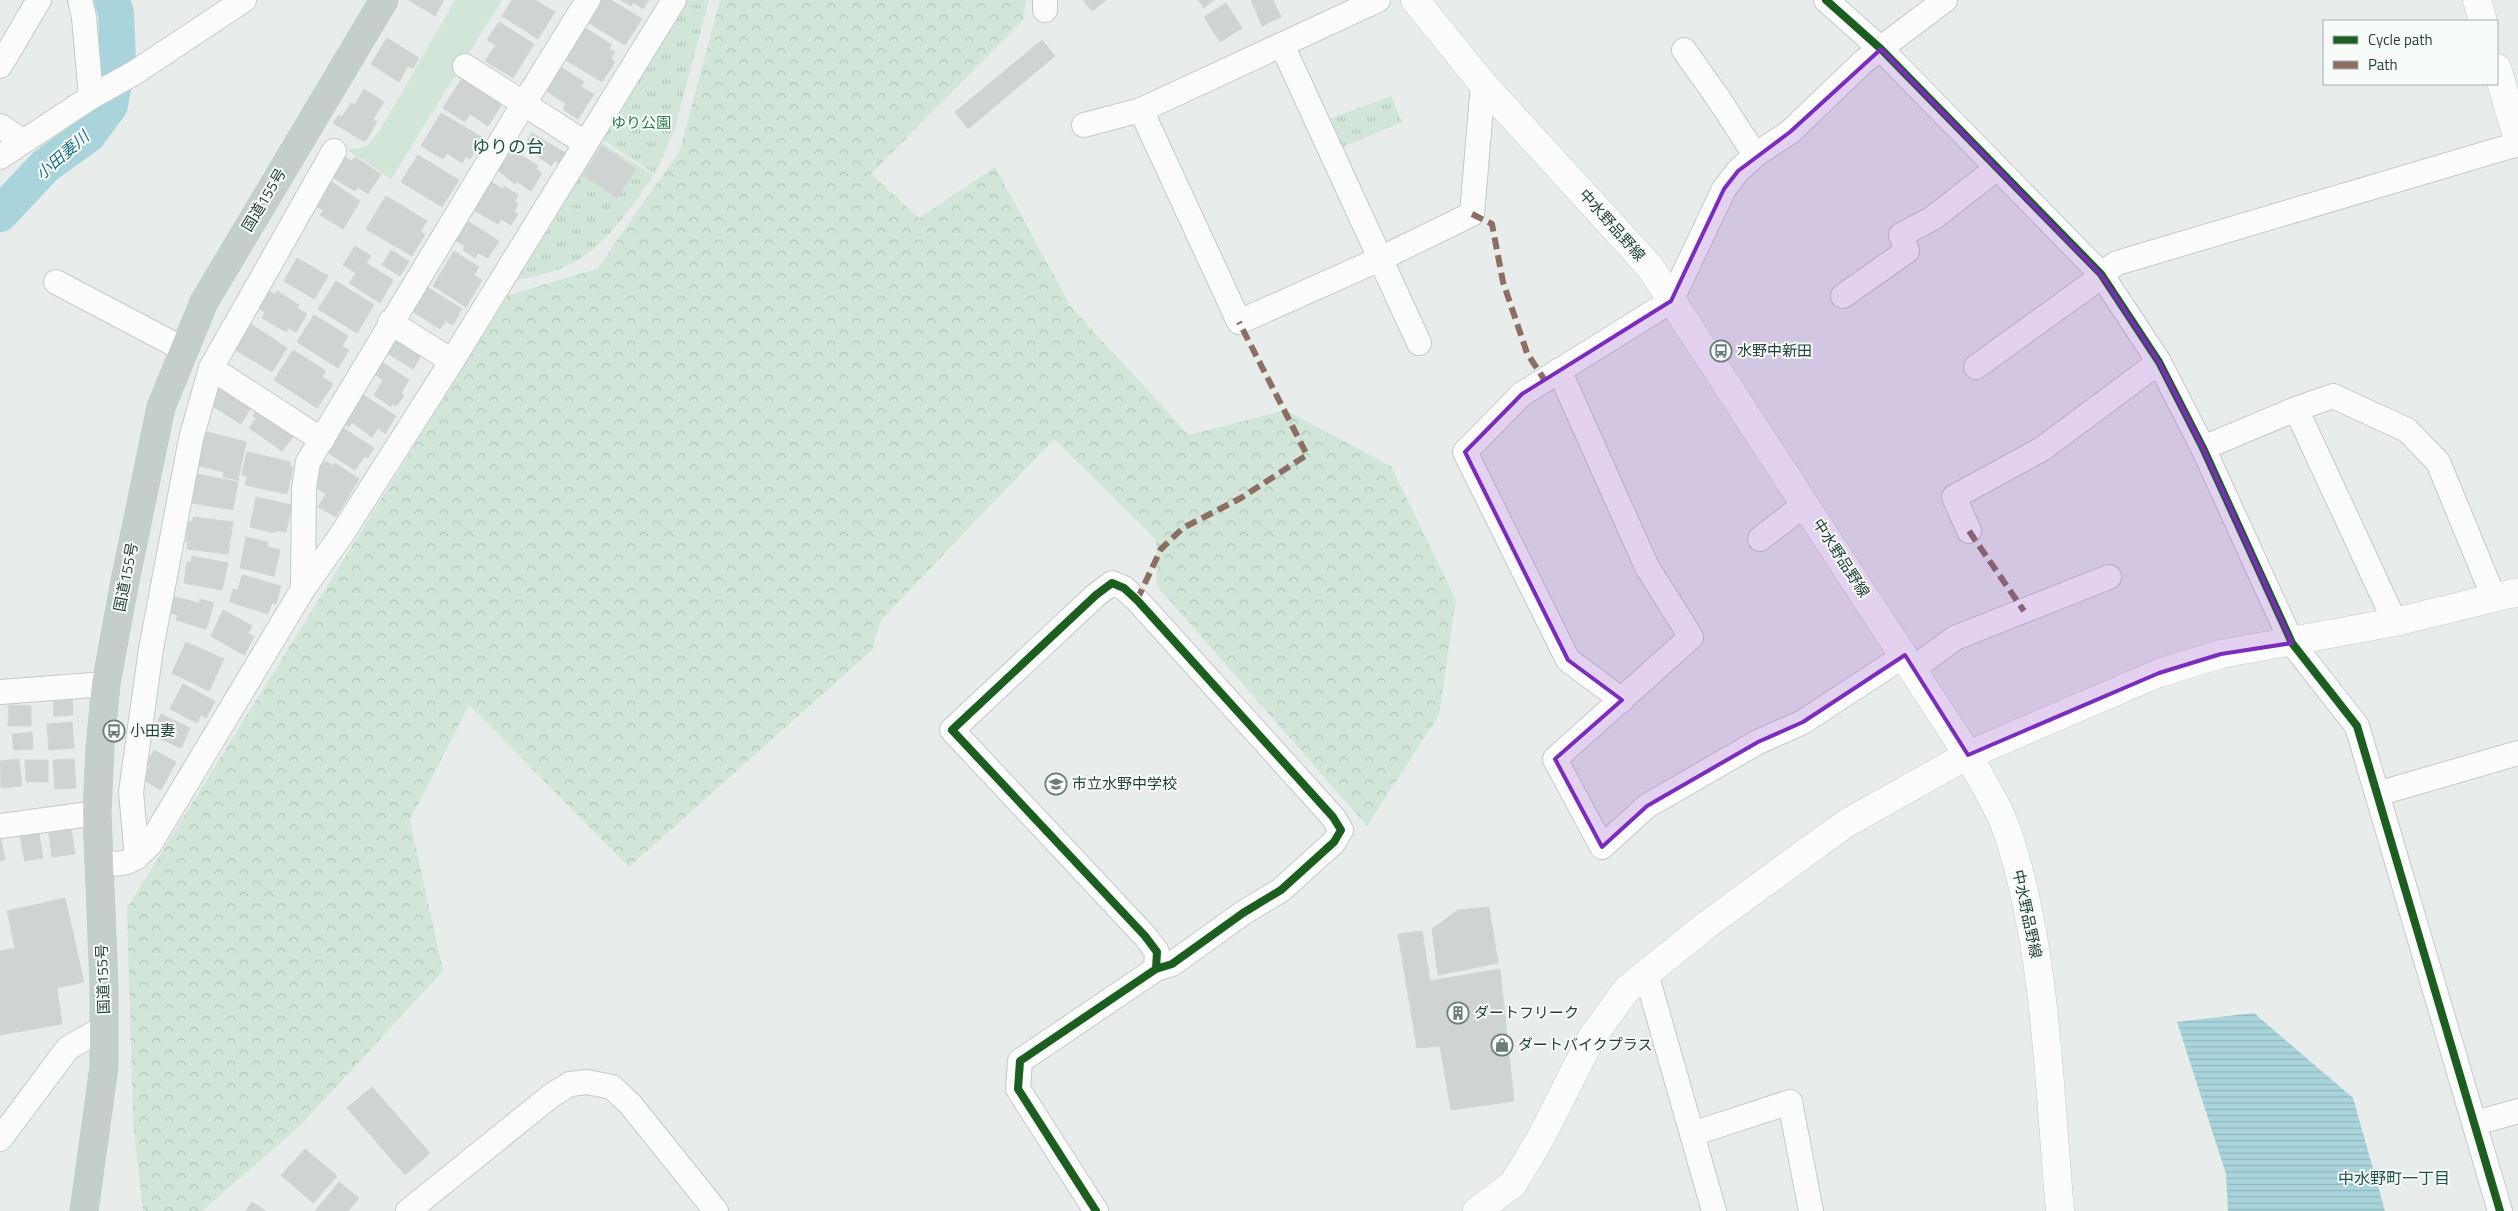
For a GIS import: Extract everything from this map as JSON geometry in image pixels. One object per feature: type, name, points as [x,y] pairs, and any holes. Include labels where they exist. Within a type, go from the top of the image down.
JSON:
[{"type":"highway","name":"国道155号","points":[[84,1211],[104,1067],[105,1027],[98,813],[100,747],[106,684],[141,498],[161,407],[183,349],[204,302],[384,0]]},
{"type":"main road","name":"中水野品野線","points":[[1415,0],[1483,84],[1650,267],[1909,661],[1968,755],[2010,838],[2038,958],[2060,1211]]},
{"type":"main road","points":[[2477,0],[2483,20]]},
{"type":"main road","points":[[2498,71],[2518,140]]},
{"type":"main road","points":[[1477,1211],[1512,1184],[1539,1141],[1592,1037],[1627,989],[1708,924],[1845,824],[1968,755],[2160,672],[2221,654],[2292,643],[2396,622],[2506,595]]},
{"type":"street","points":[[0,66],[39,0]]},
{"type":"street","points":[[80,0],[95,95]]},
{"type":"street","points":[[0,156],[95,95],[134,73],[244,0]]},
{"type":"street","points":[[303,589],[304,488],[308,462],[390,322],[588,0]]},
{"type":"street","points":[[99,861],[116,866],[137,857],[150,844],[303,589],[342,534],[452,361],[674,0]]},
{"type":"street","points":[[1084,125],[1141,110],[1378,0]]},
{"type":"street","points":[[1826,0],[1881,49],[2102,275],[2159,362],[2203,448],[2292,643],[2357,726],[2476,1123],[2500,1211]]},
{"type":"street","points":[[1622,700],[1568,660],[1465,452],[1522,394],[1671,301],[1724,189],[1738,171],[1755,155],[1790,132],[1864,60],[1945,0]]},
{"type":"street","points":[[1282,45],[1419,343]]},
{"type":"street","points":[[1684,50],[1755,155]]},
{"type":"street","points":[[465,66],[585,143]]},
{"type":"street","points":[[1141,110],[1239,322],[1380,259],[1472,214],[1483,84]]},
{"type":"street","points":[[0,126],[22,141]]},
{"type":"street","points":[[1976,367],[2117,263],[2518,144]]},
{"type":"street","points":[[137,857],[131,792],[151,649],[191,440],[212,368],[334,151]]},
{"type":"street","points":[[1843,296],[1907,251],[1901,236],[1933,218],[1997,168]]},
{"type":"street","points":[[56,282],[183,349]]},
{"type":"street","points":[[390,322],[452,361]]},
{"type":"street","points":[[1969,531],[1954,497],[2042,450],[2159,362]]},
{"type":"street","points":[[212,368],[322,440]]},
{"type":"street","points":[[1559,370],[1647,568],[1691,637],[1554,759],[1602,847],[1647,806],[1758,742],[1803,722],[1909,661],[1955,638],[2110,577]]},
{"type":"street","points":[[2203,448],[2296,409],[2333,396],[2407,430],[2438,462],[2506,595]]},
{"type":"street","points":[[2296,409],[2396,622]]},
{"type":"street","points":[[1760,539],[1805,504]]},
{"type":"street","points":[[1096,1211],[1018,1089],[1020,1061],[1156,969],[1172,964],[1243,913],[1281,890],[1334,842],[1341,830],[1320,802],[1137,600],[1124,588],[1112,583],[1096,595],[952,730],[1145,936],[1157,952],[1156,969]]},
{"type":"street","points":[[0,692],[106,684]]},
{"type":"street","points":[[2376,794],[2518,753]]},
{"type":"street","points":[[0,826],[98,813]]},
{"type":"street","points":[[1646,973],[1714,1211]]},
{"type":"street","points":[[0,1139],[68,1048],[105,1027]]},
{"type":"street","points":[[408,1211],[552,1094],[570,1084],[587,1082],[612,1087],[630,1104],[716,1211]]},
{"type":"street","points":[[1695,1134],[1790,1102],[1811,1211]]},
{"type":"street","points":[[2476,1123],[2518,1111]]},
{"type":"highlighted area","points":[[1881,49],[2102,276],[2159,362],[2203,448],[2292,643],[2221,654],[2159,673],[1968,755],[1905,655],[1803,722],[1758,742],[1647,806],[1602,847],[1555,759],[1622,700],[1568,660],[1465,452],[1522,394],[1671,301],[1724,189],[1738,171],[1790,132]]},
{"type":"green space","points":[[455,0],[502,0],[391,179],[347,150],[367,146],[380,130]]},
{"type":"green space","name":"ゆり公園","points":[[671,0],[709,0],[674,131],[655,174],[597,136]]},
{"type":"green space","points":[[720,0],[1026,0],[1023,20],[871,174],[919,218],[995,167],[1071,307],[1189,435],[1285,410],[1391,466],[1456,600],[1439,715],[1367,826],[1157,586],[1156,540],[1054,439],[881,620],[872,650],[629,867],[469,705],[410,820],[443,971],[301,1125],[202,1211],[143,1211],[133,1122],[127,908],[508,295],[597,269],[680,150]]},
{"type":"green space","points":[[1391,96],[1402,122],[1341,148],[1329,119]]},
{"type":"green space","points":[[595,139],[654,175],[638,198],[609,234],[587,254],[576,261],[545,274],[490,282]]},
{"type":"water","points":[[2254,1013],[2353,1098],[2385,1211],[2228,1211],[2226,1174],[2177,1022]]},
{"type":"building","points":[[409,0],[444,0],[435,16]]},
{"type":"building","points":[[512,0],[535,0],[555,12],[538,39],[502,16]]},
{"type":"building","points":[[601,0],[611,0],[642,19],[625,45],[587,22]]},
{"type":"building","points":[[621,0],[649,0],[643,9],[633,2],[631,6]]},
{"type":"building","points":[[1083,0],[1106,0],[1092,11]]},
{"type":"building","points":[[1198,0],[1214,0],[1204,8]]},
{"type":"building","points":[[1251,0],[1273,0],[1281,17],[1262,26]]},
{"type":"building","points":[[1226,3],[1242,28],[1220,42],[1204,17]]},
{"type":"building","points":[[499,22],[534,44],[513,78],[485,61],[496,45],[487,40]]},
{"type":"building","points":[[584,27],[612,45],[609,49],[615,52],[611,59],[615,62],[602,82],[564,59]]},
{"type":"building","points":[[387,38],[419,58],[413,68],[408,66],[399,82],[371,64]]},
{"type":"building","points":[[1042,40],[1055,56],[968,129],[955,112]]},
{"type":"building","points":[[558,65],[584,82],[581,87],[594,94],[578,119],[563,109],[566,104],[542,88]]},
{"type":"building","points":[[464,75],[506,97],[488,126],[470,114],[465,122],[443,108]]},
{"type":"building","points":[[364,89],[384,102],[373,119],[377,122],[365,142],[333,123],[339,115],[342,117],[351,103],[355,105]]},
{"type":"building","points":[[441,113],[483,138],[470,159],[466,156],[462,163],[447,153],[443,159],[421,146]]},
{"type":"building","points":[[532,133],[569,155],[562,165],[555,161],[551,166],[524,146]]},
{"type":"building","points":[[507,146],[538,166],[536,169],[542,173],[531,191],[516,181],[515,184],[494,167]]},
{"type":"building","points":[[602,146],[636,169],[617,198],[583,175]]},
{"type":"building","points":[[418,155],[459,180],[442,207],[401,182]]},
{"type":"building","points":[[345,157],[352,161],[355,157],[381,174],[368,194],[358,187],[355,191],[332,177]]},
{"type":"building","points":[[485,178],[503,189],[504,186],[518,195],[515,201],[518,204],[514,212],[518,214],[511,225],[501,219],[498,224],[472,209]]},
{"type":"building","points":[[327,179],[360,201],[343,229],[320,215],[323,210],[311,203]]},
{"type":"building","points":[[386,196],[427,221],[420,232],[425,234],[412,256],[366,229]]},
{"type":"building","points":[[466,220],[499,241],[488,258],[478,253],[475,258],[463,250],[465,246],[455,240]]},
{"type":"building","points":[[355,246],[371,256],[366,263],[393,280],[380,303],[349,283],[356,273],[343,265]]},
{"type":"building","points":[[391,250],[409,261],[400,276],[382,265]]},
{"type":"building","points":[[454,251],[479,267],[474,275],[482,280],[466,307],[433,286]]},
{"type":"building","points":[[297,258],[328,276],[314,299],[284,281]]},
{"type":"building","points":[[336,281],[374,305],[357,333],[318,309]]},
{"type":"building","points":[[263,287],[275,295],[277,291],[299,305],[297,308],[307,314],[296,332],[288,328],[286,332],[262,318],[265,312],[253,305]]},
{"type":"building","points":[[427,287],[462,309],[453,325],[446,321],[440,329],[412,311]]},
{"type":"building","points":[[314,315],[348,336],[342,346],[349,350],[338,368],[297,342]]},
{"type":"building","points":[[251,324],[287,348],[272,372],[234,349]]},
{"type":"building","points":[[397,331],[425,349],[413,369],[385,352]]},
{"type":"building","points":[[293,350],[326,371],[322,377],[333,384],[317,408],[274,380]]},
{"type":"building","points":[[379,360],[409,380],[401,393],[404,396],[396,406],[392,404],[391,407],[374,395],[383,380],[371,372]]},
{"type":"building","points":[[222,377],[257,398],[241,424],[206,402]]},
{"type":"building","points":[[357,391],[396,416],[385,434],[378,428],[372,437],[352,422],[349,427],[339,420]]},
{"type":"building","points":[[262,401],[297,432],[282,451],[249,428],[256,418],[253,416]]},
{"type":"building","points":[[337,424],[374,448],[368,458],[365,456],[355,470],[322,449]]},
{"type":"building","points":[[203,431],[246,442],[238,480],[223,477],[224,472],[195,465]]},
{"type":"building","points":[[247,452],[291,462],[289,466],[293,467],[287,494],[245,485],[247,476],[242,475]]},
{"type":"building","points":[[314,456],[324,463],[326,461],[333,466],[335,463],[359,479],[336,517],[318,507],[326,494],[310,484]]},
{"type":"building","points":[[197,474],[238,482],[233,510],[192,503]]},
{"type":"building","points":[[256,497],[292,505],[286,532],[275,530],[275,533],[250,527]]},
{"type":"building","points":[[193,517],[233,522],[228,554],[187,549],[189,521],[193,521]]},
{"type":"building","points":[[246,537],[268,542],[268,547],[280,550],[274,576],[240,568]]},
{"type":"building","points":[[192,556],[228,563],[222,590],[184,583],[187,562],[191,562]]},
{"type":"building","points":[[242,575],[281,586],[276,604],[272,603],[268,614],[230,602],[233,589],[238,590]]},
{"type":"building","points":[[175,597],[199,603],[200,599],[214,603],[206,629],[176,620],[178,615],[170,613]]},
{"type":"building","points":[[223,610],[252,626],[248,633],[254,637],[244,655],[211,636]]},
{"type":"building","points":[[186,642],[224,659],[209,691],[172,673]]},
{"type":"building","points":[[183,684],[215,701],[206,718],[201,715],[197,723],[170,709]]},
{"type":"building","points":[[72,695],[73,715],[54,716],[53,696]]},
{"type":"building","points":[[9,705],[31,706],[31,726],[8,726]]},
{"type":"building","points":[[161,714],[190,728],[181,748],[151,735]]},
{"type":"building","points":[[72,722],[74,748],[49,750],[47,724]]},
{"type":"building","points":[[32,732],[33,749],[14,750],[12,734]]},
{"type":"building","points":[[154,750],[176,762],[161,790],[142,779],[150,766],[146,764]]},
{"type":"building","points":[[19,759],[22,786],[1,788],[0,761]]},
{"type":"building","points":[[74,759],[76,788],[55,789],[53,760]]},
{"type":"building","points":[[25,760],[48,760],[48,782],[26,782]]},
{"type":"building","points":[[70,822],[75,854],[52,857],[48,826]]},
{"type":"building","points":[[38,827],[43,858],[25,861],[19,830]]},
{"type":"building","points":[[0,834],[5,860],[0,861]]},
{"type":"building","points":[[65,898],[84,982],[57,988],[62,1024],[0,1035],[0,951],[15,948],[7,911]]},
{"type":"building","points":[[1489,907],[1498,963],[1438,975],[1432,929],[1458,910]]},
{"type":"building","name":"ダートフリーク","points":[[1422,931],[1430,981],[1500,969],[1514,1101],[1451,1110],[1440,1046],[1417,1048],[1398,934]]},
{"type":"building","points":[[372,1087],[430,1153],[405,1175],[347,1108]]},
{"type":"building","points":[[305,1149],[337,1176],[313,1203],[281,1175]]},
{"type":"building","points":[[339,1182],[359,1198],[348,1211],[315,1211]]},
{"type":"building","points":[[252,1202],[266,1211],[246,1211]]},
{"type":"waterway","name":"小田妻川","points":[[0,214],[45,166],[88,135],[110,105],[118,61],[116,13],[112,0]]},
{"type":"marked path","points":[[1472,214],[1492,224],[1503,282],[1527,353],[1544,379]]},
{"type":"marked path","points":[[1137,600],[1161,549],[1183,528],[1241,498],[1307,455],[1239,322]]},
{"type":"marked path","points":[[1969,531],[2024,611]]},
{"type":"cycle path","points":[[1826,0],[1881,49],[2101,274],[2159,362],[2203,448],[2292,643],[2357,726],[2500,1211]]},
{"type":"cycle path","points":[[1096,1211],[1018,1089],[1020,1061],[1156,969],[1172,964],[1243,913],[1281,890],[1334,842],[1341,830],[1333,817],[1137,600],[1124,588],[1112,583],[1096,595],[952,730],[1145,936],[1157,952],[1156,969]]},
{"type":"place","name":"水野中新田","points":[[1721,351]]},
{"type":"place","name":"小田妻","points":[[114,731]]},
{"type":"place","name":"市立水野中学校","points":[[1056,784]]},
{"type":"place","name":"ダートフリーク","points":[[1458,1013]]},
{"type":"place","name":"ダートバイクプラス","points":[[1502,1045]]},
{"type":"district","name":"ゆりの台","points":[[508,147]]},
{"type":"district","name":"中水野町一丁目","points":[[2394,1178]]}]
